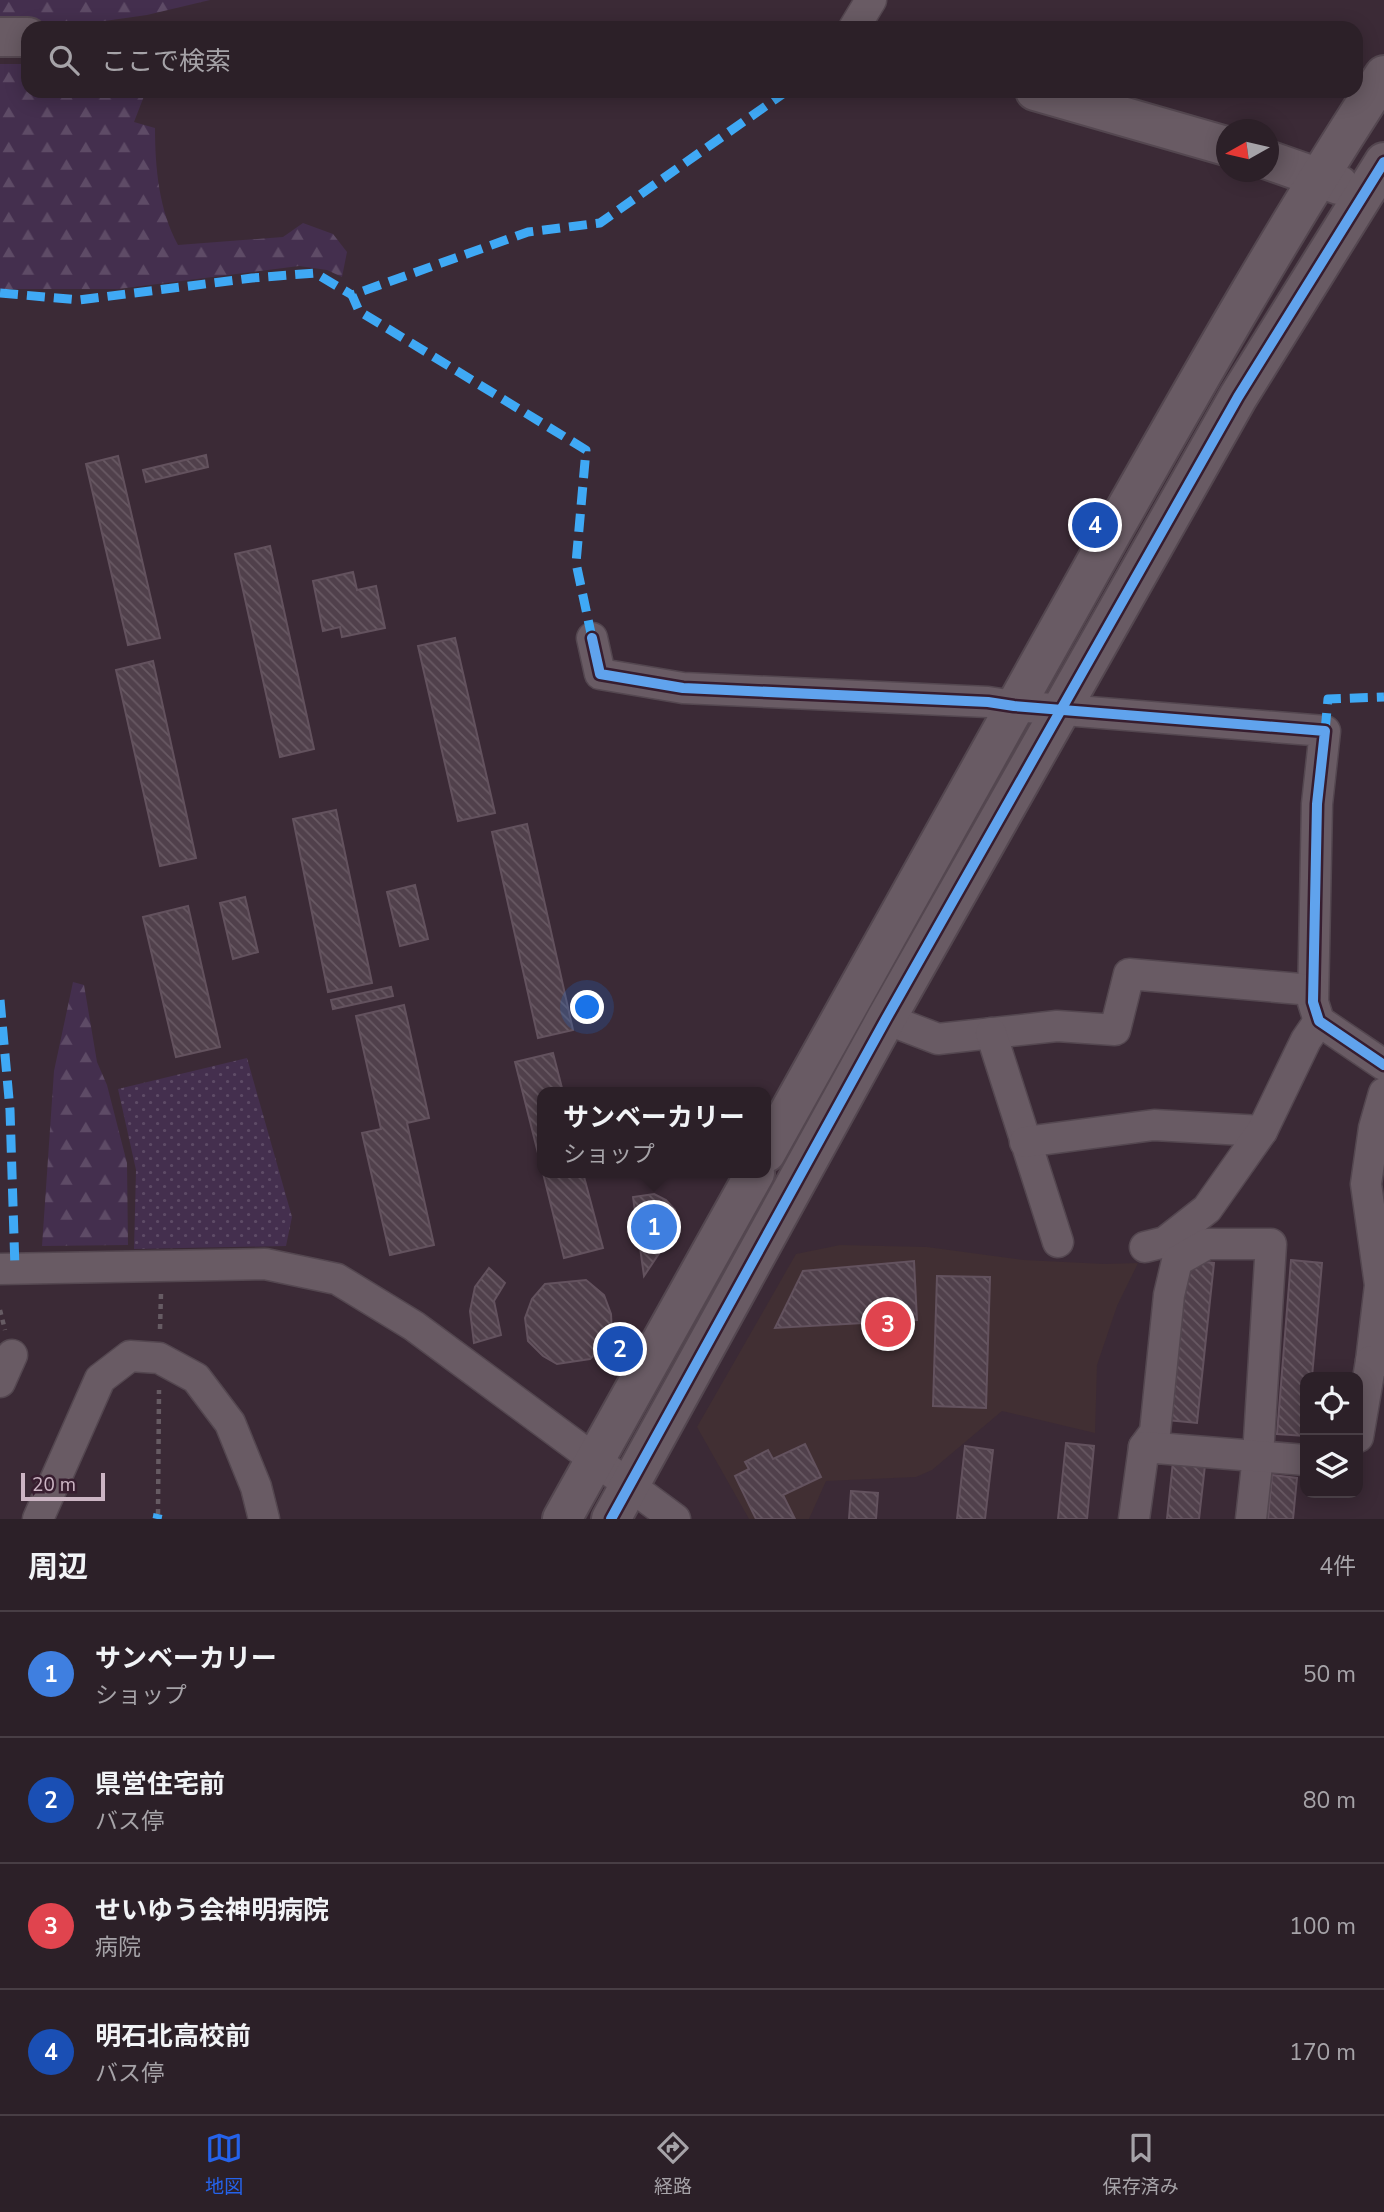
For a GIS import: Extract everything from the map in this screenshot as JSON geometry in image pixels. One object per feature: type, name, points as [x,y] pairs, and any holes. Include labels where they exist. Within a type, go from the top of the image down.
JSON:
[{"type":"street","points":[[858,21],[871,0]]},
{"type":"street","points":[[0,37],[21,37]]},
{"type":"street","points":[[771,1144],[1198,381],[1318,176],[1384,75]]},
{"type":"street","points":[[1059,98],[1216,143]]},
{"type":"street","points":[[620,1503],[886,1019],[1238,397],[1374,199],[1384,162]]},
{"type":"street","points":[[1279,163],[1374,199]]},
{"type":"street","points":[[592,638],[600,674],[684,688],[988,702],[1325,731],[1317,804],[1313,1002],[1319,1021],[1384,1065]]},
{"type":"street","points":[[886,1019],[938,1039],[1058,1026],[1115,1030],[1129,974],[1312,990]]},
{"type":"street","points":[[1145,1247],[1166,1242],[1207,1209],[1262,1131],[1306,1040],[1319,1021]]},
{"type":"street","points":[[991,1033],[1058,1242]]},
{"type":"street","points":[[1359,1435],[1378,1361],[1381,1285],[1366,1184],[1374,1128],[1384,1093]]},
{"type":"street","points":[[1026,1142],[1154,1125],[1262,1131]]},
{"type":"street","points":[[562,1519],[752,1178]]},
{"type":"street","points":[[1134,1519],[1144,1447],[1156,1432],[1169,1295],[1177,1261],[1207,1244],[1271,1244],[1258,1457],[1251,1519]]},
{"type":"street","points":[[0,1269],[265,1264],[337,1279],[414,1326],[595,1461],[620,1503],[675,1519]]},
{"type":"street","points":[[0,1382],[12,1355]]},
{"type":"street","points":[[38,1519],[100,1379],[131,1356],[159,1358],[196,1378],[230,1423],[256,1487],[264,1519]]},
{"type":"street","points":[[1144,1447],[1300,1460]]},
{"type":"shaded area","points":[[840,1245],[927,1247],[1024,1260],[1138,1263],[1117,1306],[1097,1365],[1095,1433],[1002,1411],[932,1470],[916,1477],[826,1481],[809,1519],[749,1519],[697,1427],[796,1254]]},
{"type":"green space","points":[[0,0],[210,0],[147,15],[105,21],[21,21],[21,30],[0,36]]},
{"type":"green space","points":[[0,64],[21,64],[21,98],[143,98],[134,122],[155,128],[159,188],[166,218],[178,245],[283,237],[303,223],[333,234],[347,252],[342,277],[327,270],[299,266],[118,289],[0,289]]},
{"type":"green space","points":[[73,982],[84,985],[97,1062],[107,1085],[127,1163],[128,1245],[42,1246],[54,1071]]},
{"type":"green space","points":[[247,1058],[292,1217],[286,1246],[134,1249],[136,1170],[118,1089]]},
{"type":"building","points":[[206,455],[208,467],[146,482],[143,470]]},
{"type":"building","points":[[118,456],[160,638],[128,645],[86,464]]},
{"type":"building","points":[[270,546],[314,749],[280,757],[235,554]]},
{"type":"building","points":[[353,572],[357,590],[376,586],[385,628],[342,637],[340,627],[323,631],[313,581]]},
{"type":"building","points":[[455,638],[495,813],[458,821],[418,646]]},
{"type":"building","points":[[153,661],[196,858],[160,866],[116,670]]},
{"type":"building","points":[[336,810],[372,983],[328,992],[293,819]]},
{"type":"building","points":[[527,824],[573,1030],[538,1038],[492,832]]},
{"type":"building","points":[[415,885],[428,939],[400,946],[387,892]]},
{"type":"building","points":[[245,897],[258,952],[233,959],[220,903]]},
{"type":"building","points":[[188,906],[220,1047],[176,1057],[143,917]]},
{"type":"building","points":[[391,987],[393,996],[333,1009],[331,1000]]},
{"type":"building","points":[[404,1005],[429,1118],[407,1123],[434,1245],[390,1255],[362,1133],[381,1129],[356,1016]]},
{"type":"building","points":[[553,1053],[562,1087],[537,1087],[537,1149],[515,1062]]},
{"type":"building","points":[[544,1178],[584,1178],[603,1248],[564,1258]]},
{"type":"building","points":[[654,1194],[666,1200],[675,1210],[676,1224],[644,1276],[633,1197]]},
{"type":"building","points":[[1186,1260],[1214,1263],[1197,1423],[1167,1420]]},
{"type":"building","points":[[1291,1260],[1322,1263],[1312,1372],[1300,1372],[1300,1436],[1277,1434]]},
{"type":"building","points":[[914,1261],[917,1320],[775,1328],[803,1271]]},
{"type":"building","points":[[489,1268],[505,1283],[494,1301],[501,1335],[474,1343],[470,1311],[475,1287]]},
{"type":"building","points":[[937,1276],[990,1277],[986,1408],[933,1406]]},
{"type":"building","points":[[586,1280],[604,1295],[611,1314],[612,1333],[590,1359],[557,1364],[543,1356],[528,1341],[525,1318],[532,1299],[545,1284]]},
{"type":"building","points":[[1066,1443],[1094,1446],[1087,1519],[1058,1519]]},
{"type":"building","points":[[805,1444],[821,1477],[783,1495],[795,1519],[756,1519],[735,1476],[749,1469],[745,1462],[768,1450],[773,1459]]},
{"type":"building","points":[[965,1446],[993,1450],[985,1519],[957,1519]]},
{"type":"building","points":[[1173,1461],[1205,1465],[1199,1519],[1167,1519]]},
{"type":"building","points":[[1272,1475],[1297,1478],[1293,1519],[1268,1519]]},
{"type":"building","points":[[851,1491],[878,1493],[876,1519],[849,1519]]},
{"type":"marked path","points":[[592,638],[576,563],[586,450],[359,311],[352,295],[528,232],[600,223],[777,98]]},
{"type":"marked path","points":[[0,293],[79,300],[252,278],[315,273],[352,295]]},
{"type":"marked path","points":[[1325,731],[1328,699],[1384,697]]},
{"type":"marked path","points":[[0,1000],[10,1110],[15,1269]]},
{"type":"marked path","points":[[157,1519],[158,1514]]},
{"type":"cycle path","points":[[611,1519],[886,1019],[1238,397],[1384,162]]},
{"type":"cycle path","points":[[592,638],[600,674],[683,688],[988,702],[1325,731],[1317,804],[1313,1002],[1319,1021],[1384,1065]]},
{"type":"place","name":"明石北高校前","points":[[1095,525]]},
{"type":"place","name":"サンベーカリー","points":[[654,1227]]},
{"type":"place","name":"せいゆう会神明病院","points":[[888,1324]]},
{"type":"place","name":"県営住宅前","points":[[620,1349]]}]
